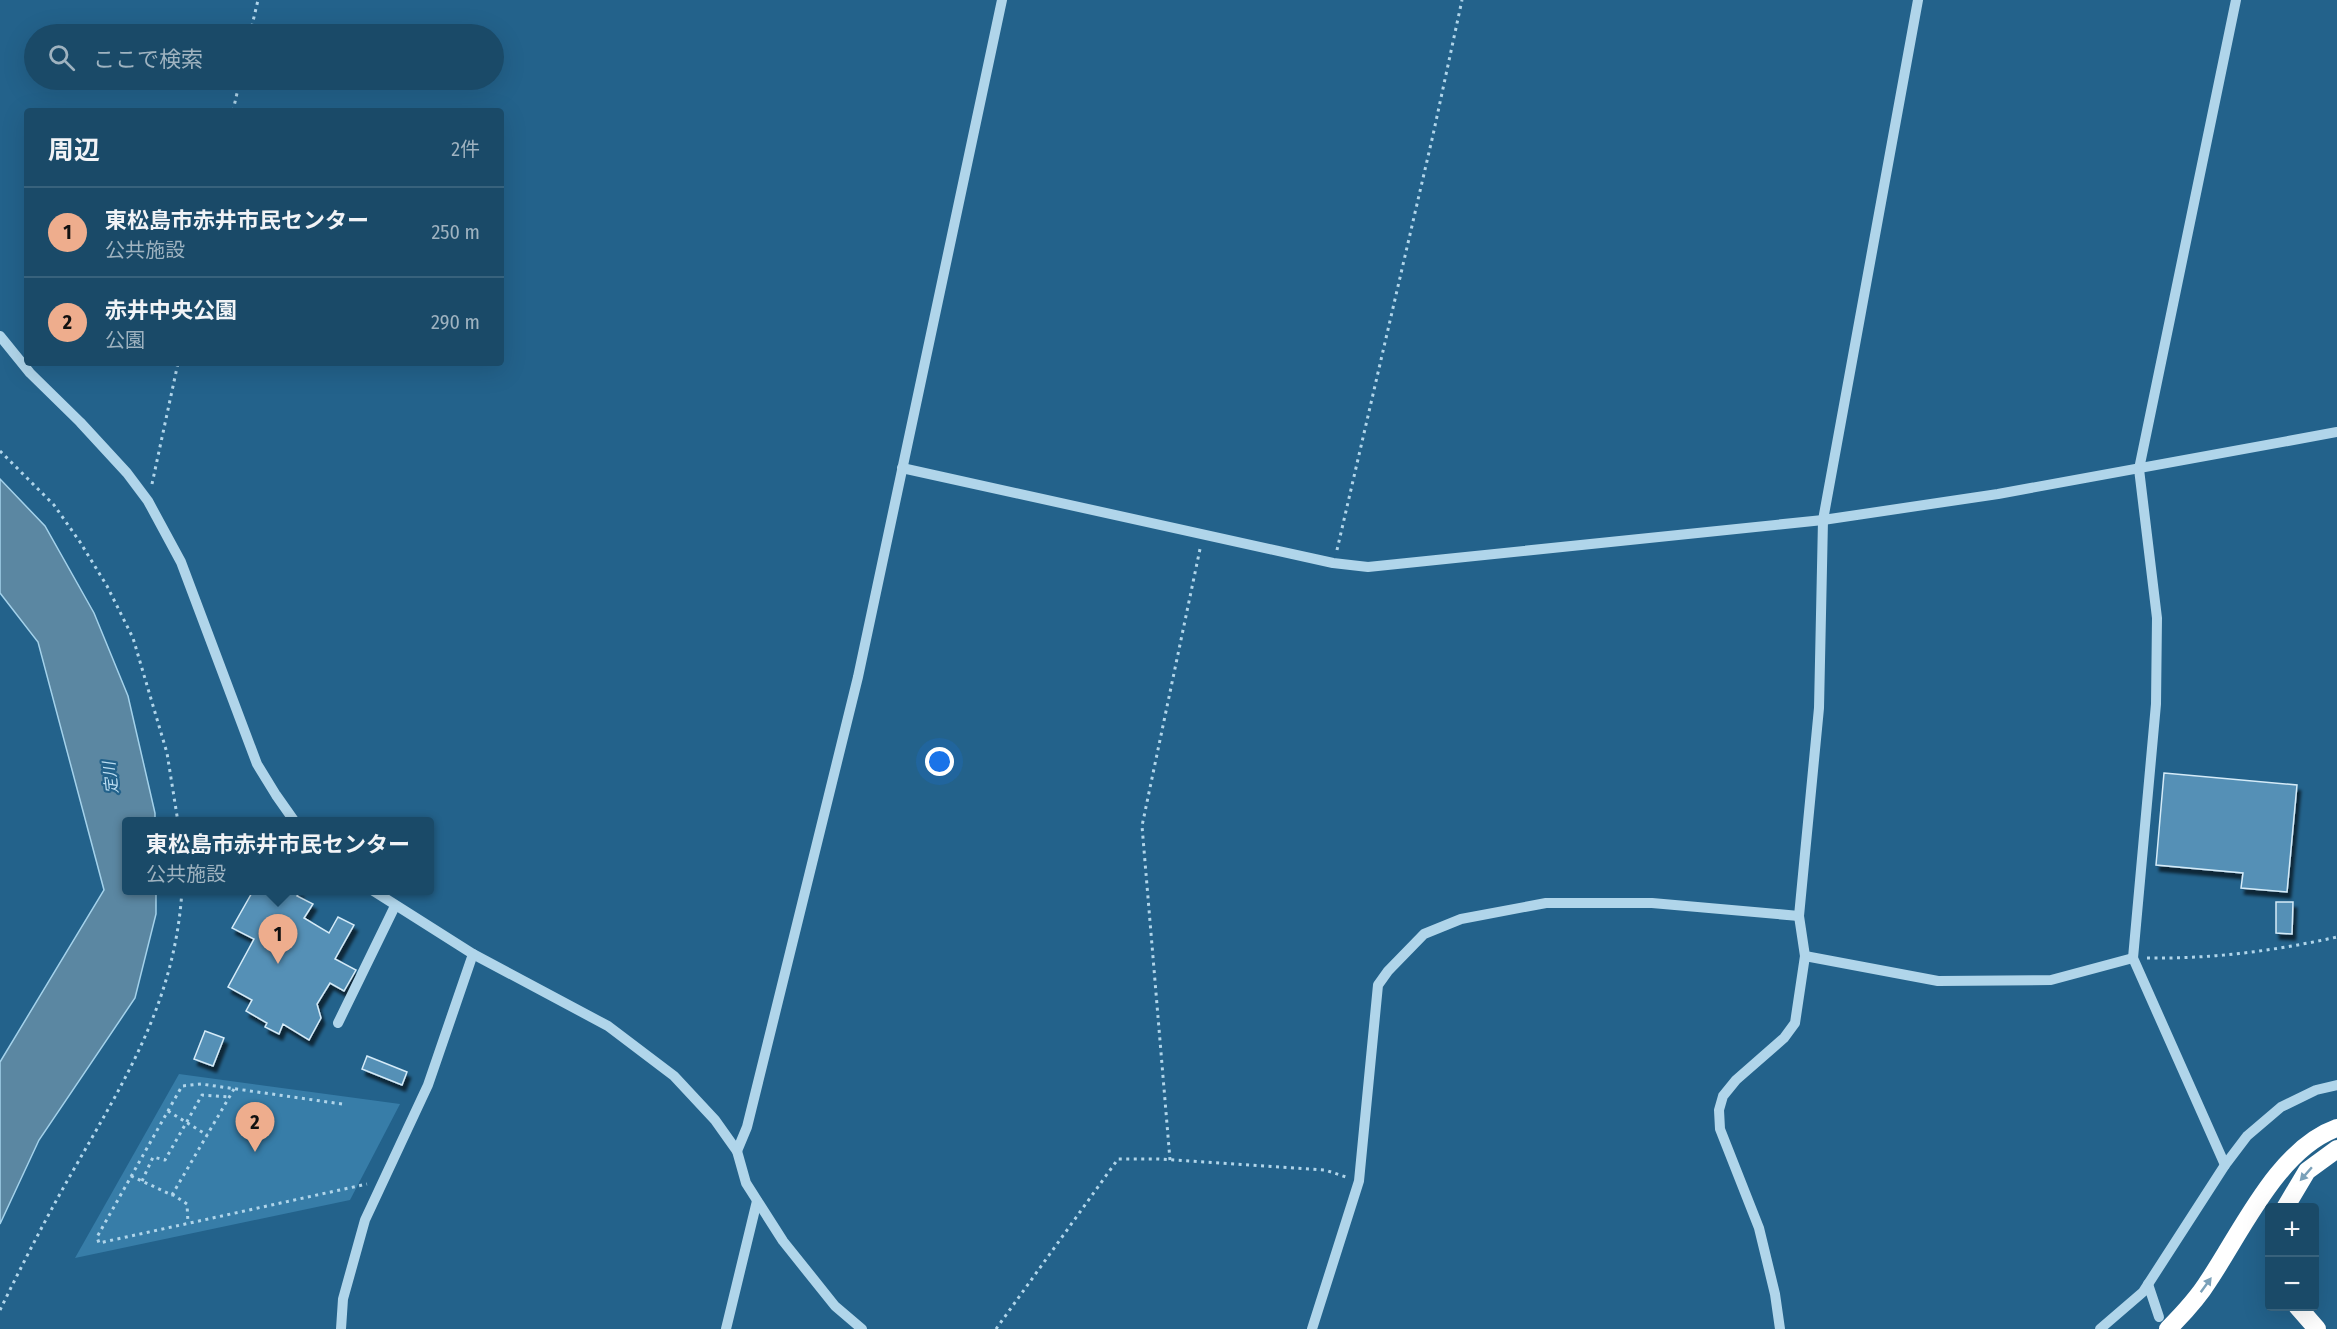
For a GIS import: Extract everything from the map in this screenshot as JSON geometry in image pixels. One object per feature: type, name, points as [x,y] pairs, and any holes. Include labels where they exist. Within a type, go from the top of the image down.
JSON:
[{"type":"highway","points":[[2164,1323],[2208,1283],[2275,1178],[2292,1158],[2312,1142],[2337,1128]]},
{"type":"highway","points":[[2288,1203],[2307,1171],[2337,1149]]},
{"type":"highway","points":[[2301,1311],[2317,1329]]},
{"type":"street","points":[[737,1151],[747,1127],[858,677],[1002,0]]},
{"type":"street","points":[[1780,1329],[1775,1294],[1759,1228],[1720,1129],[1719,1110],[1723,1096],[1736,1080],[1784,1038],[1795,1023],[1804,956],[1799,916],[1819,708],[1823,520],[1918,0]]},
{"type":"street","points":[[2225,1165],[2133,958],[2156,704],[2157,618],[2139,469],[2236,0]]},
{"type":"street","points":[[0,336],[24,366]]},
{"type":"street","points":[[24,366],[80,422],[148,501],[181,562],[257,764],[291,817]]},
{"type":"street","points":[[902,468],[1202,535],[1334,563],[1368,567],[1823,520],[1998,495],[2337,432]]},
{"type":"street","points":[[378,895],[473,954],[608,1026],[674,1076],[715,1120],[737,1151],[746,1183],[783,1241],[835,1306],[862,1329]]},
{"type":"street","points":[[1312,1329],[1359,1181],[1378,985],[1388,971],[1424,934],[1461,919],[1546,903],[1652,903],[1799,916]]},
{"type":"street","points":[[338,1023],[395,906]]},
{"type":"street","points":[[341,1329],[343,1299],[365,1220],[428,1085],[473,954]]},
{"type":"street","points":[[1804,956],[1938,981],[2051,980],[2133,958]]},
{"type":"street","points":[[2100,1329],[2143,1292],[2225,1165],[2247,1136],[2281,1107],[2316,1090],[2337,1085]]},
{"type":"street","points":[[726,1329],[757,1201]]},
{"type":"street","points":[[2148,1284],[2164,1323]]},
{"type":"path","points":[[252,24],[258,0]]},
{"type":"path","points":[[1334,563],[1462,0]]},
{"type":"path","points":[[234,108],[238,90]]},
{"type":"path","points":[[148,501],[177,366]]},
{"type":"path","points":[[0,451],[54,505],[107,586],[133,638],[167,753],[177,817]]},
{"type":"path","points":[[1170,1160],[1142,826],[1202,535]]},
{"type":"path","points":[[0,1310],[39,1231],[148,1034],[166,987],[176,949],[182,895]]},
{"type":"path","points":[[2133,958],[2192,959],[2299,945],[2337,937]]},
{"type":"path","points":[[342,1104],[201,1084],[182,1086],[97,1237],[99,1243],[383,1180]]},
{"type":"path","points":[[170,1193],[172,1195],[234,1089]]},
{"type":"path","points":[[142,1181],[153,1156],[165,1160],[202,1095],[230,1096]]},
{"type":"path","points":[[168,1112],[187,1121],[207,1135]]},
{"type":"path","points":[[996,1329],[1118,1159],[1325,1170],[1359,1181]]},
{"type":"path","points":[[131,1176],[170,1193],[187,1204],[188,1223]]},
{"type":"shaded area","points":[[179,1074],[400,1104],[350,1200],[75,1258]]},
{"type":"water","name":"定川","points":[[0,479],[45,526],[94,613],[128,696],[155,817],[122,817],[122,895],[156,895],[156,914],[135,998],[39,1140],[0,1224],[0,1062],[104,890],[38,642],[0,593]]},
{"type":"building","points":[[2164,773],[2297,785],[2287,892],[2241,888],[2243,873],[2156,865]]},
{"type":"building","points":[[251,895],[298,895],[313,904],[304,918],[329,933],[338,917],[354,925],[335,959],[356,970],[344,991],[330,983],[317,1004],[321,1018],[309,1040],[283,1024],[279,1034],[265,1027],[267,1023],[246,1011],[252,1000],[228,987],[254,939],[232,928]]},
{"type":"building","points":[[2276,902],[2293,902],[2292,934],[2276,933]]},
{"type":"building","points":[[205,1031],[224,1038],[213,1066],[194,1059]]},
{"type":"building","points":[[367,1056],[407,1072],[402,1085],[362,1069]]},
{"type":"place","name":"東松島市赤井市民センター","points":[[278,964]]},
{"type":"place","name":"赤井中央公園","points":[[255,1152]]}]
